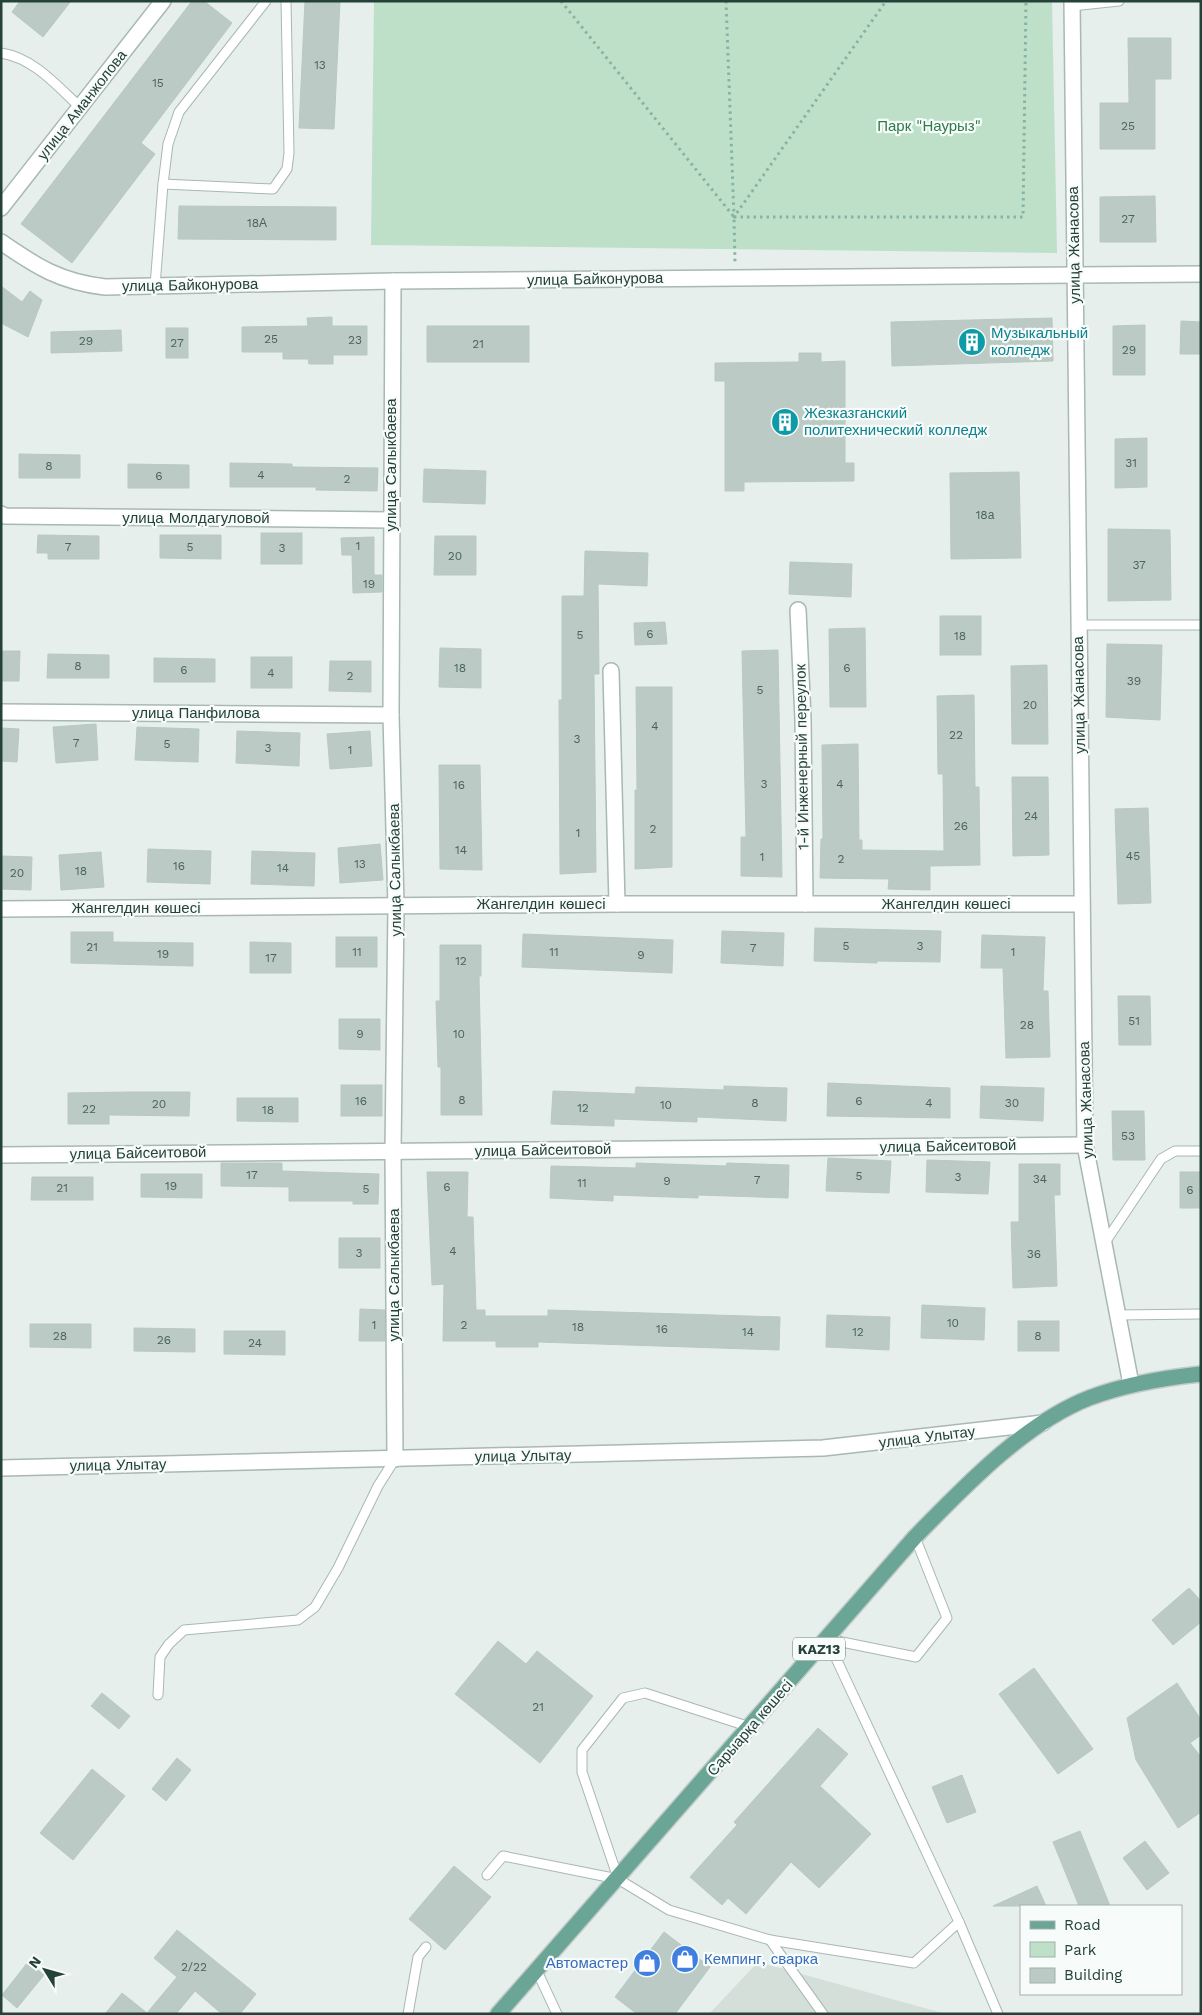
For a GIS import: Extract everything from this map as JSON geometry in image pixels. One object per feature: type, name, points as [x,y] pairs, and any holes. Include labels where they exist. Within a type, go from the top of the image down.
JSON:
[{"type":"main road","name":"Сарыарқа көшесі","points":[[498,2014],[915,1538],[976,1475],[1043,1423],[1088,1399],[1132,1384],[1201,1374]]},
{"type":"street","name":"улица Аманжолова","points":[[1,208],[163,1]]},
{"type":"street","name":"улица Жанасова","points":[[1072,4],[1085,1145],[1132,1384]]},
{"type":"street","name":"улица Байконурова","points":[[1,242],[38,267],[81,284],[105,287],[393,281],[1201,274]]},
{"type":"street","name":"улица Салыкбаева","points":[[393,281],[391,715],[396,906],[393,1151],[395,1459]]},
{"type":"street","name":"улица Молдагуловой","points":[[1,514],[5,516],[391,520]]},
{"type":"street","name":"1-й Инженерный переулок","points":[[798,610],[803,719],[805,904]]},
{"type":"street","points":[[611,671],[617,904]]},
{"type":"street","name":"улица Панфилова","points":[[1,712],[391,715]]},
{"type":"street","name":"Жангелдин көшесі","points":[[1,909],[617,904],[1081,904]]},
{"type":"street","name":"улица Байсеитовой","points":[[1,1155],[1085,1145]]},
{"type":"street","name":"улица Улытау","points":[[1,1468],[823,1448],[1043,1423]]},
{"type":"lane","points":[[155,286],[168,144],[179,112],[266,1]]},
{"type":"lane","points":[[163,184],[273,189],[280,181],[287,169],[289,153],[286,1]]},
{"type":"lane","points":[[1072,4],[1119,1]]},
{"type":"lane","points":[[1,53],[14,55],[34,66],[81,108]]},
{"type":"lane","points":[[1078,625],[1201,624]]},
{"type":"lane","points":[[1103,1244],[1161,1159],[1175,1151],[1201,1151]]},
{"type":"lane","points":[[1117,1315],[1201,1314]]},
{"type":"lane","points":[[158,1695],[160,1657],[168,1644],[184,1630],[298,1620],[315,1607],[338,1568],[378,1486],[395,1459]]},
{"type":"lane","points":[[827,1639],[916,1657],[947,1618],[915,1538]]},
{"type":"lane","points":[[827,1639],[958,1922],[998,2014]]},
{"type":"lane","points":[[618,1879],[582,1772],[582,1750],[623,1698],[645,1694],[750,1727]]},
{"type":"lane","points":[[487,1875],[503,1856],[618,1879],[668,1910],[770,1940],[914,1964],[958,1922]]},
{"type":"lane","points":[[770,1940],[823,2014]]},
{"type":"lane","points":[[408,2014],[418,1957],[426,1947]]},
{"type":"lane","points":[[537,1971],[558,2014]]},
{"type":"path","points":[[561,1],[734,217]]},
{"type":"path","points":[[726,1],[735,278]]},
{"type":"path","points":[[734,217],[886,1]]},
{"type":"path","points":[[734,217],[1023,217],[1026,1]]},
{"type":"shaded area","points":[[758,1962],[946,2014],[709,2014]]},
{"type":"green space","name":"Парк \"Наурыз\"","points":[[374,1],[1052,1],[1057,253],[371,245]]},
{"type":"building","points":[[20,1],[71,1],[43,37],[12,12]]},
{"type":"building","points":[[192,1],[204,1],[232,23],[141,143],[155,154],[72,263],[21,224]]},
{"type":"building","points":[[305,1],[340,1],[334,129],[299,128]]},
{"type":"building","points":[[1128,38],[1171,38],[1171,79],[1155,79],[1155,149],[1100,149],[1100,103],[1129,103]]},
{"type":"building","points":[[1155,196],[1156,242],[1100,242],[1100,197]]},
{"type":"building","points":[[179,206],[336,207],[336,240],[178,239]]},
{"type":"building","points":[[1,286],[22,302],[30,291],[42,300],[28,337],[1,323]]},
{"type":"building","points":[[332,317],[332,326],[367,326],[367,355],[333,355],[333,364],[309,364],[308,359],[283,359],[283,352],[242,352],[242,327],[308,326],[307,318]]},
{"type":"building","name":"Музыкальный колледж","points":[[1052,318],[1053,361],[892,366],[891,322]]},
{"type":"building","points":[[1181,321],[1201,322],[1201,354],[1180,354]]},
{"type":"building","points":[[1145,325],[1145,375],[1113,375],[1113,326]]},
{"type":"building","points":[[427,326],[529,326],[529,362],[427,362]]},
{"type":"building","points":[[166,328],[188,328],[188,358],[166,358]]},
{"type":"building","points":[[121,330],[122,351],[51,353],[51,332]]},
{"type":"building","name":"Жезказганский политехнический колледж","points":[[799,353],[821,353],[821,362],[845,361],[845,463],[854,463],[854,481],[744,482],[744,491],[725,491],[725,381],[715,381],[715,363],[799,362]]},
{"type":"building","points":[[1147,438],[1147,487],[1115,488],[1115,439]]},
{"type":"building","points":[[19,454],[80,455],[80,478],[19,478]]},
{"type":"building","points":[[230,463],[292,464],[292,467],[378,468],[377,491],[316,490],[316,487],[230,487]]},
{"type":"building","points":[[128,464],[189,465],[189,488],[128,488]]},
{"type":"building","points":[[424,469],[486,471],[485,504],[423,502]]},
{"type":"building","points":[[1019,472],[1021,558],[951,559],[950,473]]},
{"type":"building","points":[[1108,529],[1170,530],[1171,600],[1108,601]]},
{"type":"building","points":[[261,533],[302,533],[302,564],[261,564]]},
{"type":"building","points":[[38,535],[99,536],[99,559],[48,559],[48,553],[37,553]]},
{"type":"building","points":[[160,535],[221,535],[221,559],[160,558]]},
{"type":"building","points":[[435,536],[476,536],[476,575],[434,575]]},
{"type":"building","points":[[374,537],[374,575],[382,575],[382,592],[353,593],[352,555],[342,555],[341,538]]},
{"type":"building","points":[[585,551],[648,553],[647,586],[598,584],[599,674],[594,674],[596,872],[560,874],[559,700],[562,700],[562,596],[584,596]]},
{"type":"building","points":[[790,562],[852,564],[851,597],[789,594]]},
{"type":"building","points":[[940,616],[981,616],[981,655],[940,655]]},
{"type":"building","points":[[665,622],[667,644],[635,645],[634,623]]},
{"type":"building","points":[[865,628],[866,707],[830,707],[829,629]]},
{"type":"building","points":[[1107,644],[1162,645],[1160,720],[1106,717]]},
{"type":"building","points":[[440,648],[481,649],[481,688],[439,687]]},
{"type":"building","points":[[778,650],[782,877],[741,876],[741,837],[746,837],[742,651]]},
{"type":"building","points":[[1,651],[20,651],[19,681],[1,681]]},
{"type":"building","points":[[48,654],[109,655],[109,678],[47,678]]},
{"type":"building","points":[[251,657],[292,657],[292,688],[251,688]]},
{"type":"building","points":[[154,658],[215,659],[215,682],[154,682]]},
{"type":"building","points":[[330,661],[371,661],[371,692],[329,691]]},
{"type":"building","points":[[1047,665],[1048,744],[1012,744],[1011,666]]},
{"type":"building","points":[[636,687],[672,687],[672,867],[635,869],[635,790],[637,790]]},
{"type":"building","points":[[974,695],[975,787],[979,787],[980,865],[930,866],[930,890],[888,889],[889,879],[820,878],[821,839],[823,839],[822,745],[858,744],[859,840],[862,840],[862,850],[944,851],[943,774],[938,774],[937,696]]},
{"type":"building","points":[[96,724],[98,760],[56,763],[53,727]]},
{"type":"building","points":[[137,727],[199,729],[198,762],[135,760]]},
{"type":"building","points":[[1,728],[19,729],[17,762],[1,761]]},
{"type":"building","points":[[237,731],[300,733],[299,766],[236,763]]},
{"type":"building","points":[[370,731],[372,766],[330,769],[327,734]]},
{"type":"building","points":[[439,765],[480,765],[482,870],[440,869]]},
{"type":"building","points":[[1012,777],[1048,777],[1049,855],[1013,856]]},
{"type":"building","points":[[1148,808],[1151,903],[1118,904],[1115,809]]},
{"type":"building","points":[[380,844],[383,880],[340,883],[338,848]]},
{"type":"building","points":[[148,849],[211,851],[210,884],[147,882]]},
{"type":"building","points":[[252,851],[315,853],[314,886],[251,884]]},
{"type":"building","points":[[101,852],[104,887],[61,890],[59,855]]},
{"type":"building","points":[[1,856],[32,857],[31,890],[1,889]]},
{"type":"building","points":[[815,928],[941,931],[940,962],[814,961]]},
{"type":"building","points":[[722,931],[784,933],[783,966],[721,963]]},
{"type":"building","points":[[71,932],[113,932],[113,942],[193,943],[193,966],[71,963]]},
{"type":"building","points":[[523,934],[673,940],[672,973],[522,967]]},
{"type":"building","points":[[982,935],[1045,937],[1043,991],[1048,991],[1050,1057],[1006,1058],[1003,968],[981,968]]},
{"type":"building","points":[[336,937],[377,937],[377,967],[336,967]]},
{"type":"building","points":[[250,942],[291,943],[291,973],[250,973]]},
{"type":"building","points":[[440,945],[481,945],[481,976],[479,976],[482,1115],[441,1115],[441,1067],[438,1067],[436,1001],[440,1001]]},
{"type":"building","points":[[1118,996],[1150,996],[1151,1045],[1119,1045]]},
{"type":"building","points":[[339,1019],[380,1019],[380,1050],[339,1049]]},
{"type":"building","points":[[828,1083],[950,1088],[950,1118],[827,1116]]},
{"type":"building","points":[[341,1085],[382,1085],[382,1116],[341,1116]]},
{"type":"building","points":[[724,1086],[787,1088],[786,1121],[697,1117],[697,1122],[614,1119],[614,1126],[551,1124],[553,1091],[635,1094],[636,1087],[724,1090]]},
{"type":"building","points":[[981,1086],[1044,1088],[1043,1121],[980,1118]]},
{"type":"building","points":[[190,1092],[189,1116],[109,1115],[109,1124],[68,1124],[68,1093]]},
{"type":"building","points":[[237,1098],[298,1098],[298,1122],[237,1121]]},
{"type":"building","points":[[1112,1111],[1144,1111],[1145,1160],[1113,1160]]},
{"type":"building","points":[[828,1158],[891,1161],[889,1193],[826,1191]]},
{"type":"building","points":[[927,1160],[990,1162],[988,1194],[926,1192]]},
{"type":"building","points":[[221,1163],[282,1163],[282,1171],[379,1174],[378,1204],[353,1204],[353,1201],[289,1201],[289,1187],[221,1186]]},
{"type":"building","points":[[636,1163],[726,1166],[727,1163],[789,1165],[788,1198],[698,1195],[698,1198],[613,1195],[613,1201],[550,1198],[551,1166],[636,1168]]},
{"type":"building","points":[[1019,1164],[1060,1164],[1060,1195],[1054,1195],[1057,1286],[1013,1288],[1011,1222],[1019,1222]]},
{"type":"building","points":[[427,1172],[468,1172],[467,1217],[473,1217],[476,1310],[485,1310],[485,1316],[548,1316],[548,1310],[780,1317],[779,1350],[538,1342],[538,1347],[496,1347],[496,1341],[443,1341],[444,1284],[432,1285]]},
{"type":"building","points":[[1180,1172],[1201,1172],[1201,1208],[1180,1208]]},
{"type":"building","points":[[141,1174],[202,1174],[202,1198],[141,1197]]},
{"type":"building","points":[[32,1177],[93,1177],[93,1200],[31,1200]]},
{"type":"building","points":[[339,1238],[380,1238],[380,1268],[339,1268]]},
{"type":"building","points":[[922,1305],[985,1308],[984,1340],[921,1338]]},
{"type":"building","points":[[360,1309],[385,1310],[385,1341],[359,1341]]},
{"type":"building","points":[[827,1315],[890,1317],[889,1350],[826,1347]]},
{"type":"building","points":[[1018,1321],[1059,1321],[1059,1351],[1018,1351]]},
{"type":"building","points":[[30,1324],[91,1324],[91,1348],[30,1347]]},
{"type":"building","points":[[134,1328],[195,1329],[195,1352],[134,1351]]},
{"type":"building","points":[[224,1331],[285,1331],[285,1355],[224,1354]]},
{"type":"building","points":[[1189,1588],[1201,1601],[1201,1622],[1173,1645],[1152,1620]]},
{"type":"building","points":[[498,1641],[526,1664],[537,1651],[593,1696],[540,1763],[455,1694]]},
{"type":"building","points":[[1034,1668],[1093,1749],[1058,1774],[999,1694]]},
{"type":"building","points":[[1177,1683],[1201,1720],[1201,1735],[1190,1743],[1201,1757],[1201,1812],[1178,1828],[1136,1760],[1127,1718]]},
{"type":"building","points":[[102,1693],[130,1716],[119,1729],[91,1706]]},
{"type":"building","points":[[818,1728],[848,1754],[820,1786],[871,1834],[819,1888],[791,1862],[746,1914],[728,1898],[722,1905],[690,1877],[737,1825],[734,1822]]},
{"type":"building","points":[[177,1758],[191,1770],[166,1801],[152,1789]]},
{"type":"building","points":[[92,1769],[125,1796],[73,1860],[40,1833]]},
{"type":"building","points":[[962,1775],[976,1812],[947,1823],[932,1787]]},
{"type":"building","points":[[1080,1831],[1110,1905],[1079,1905],[1053,1842]]},
{"type":"building","points":[[1145,1841],[1169,1873],[1147,1890],[1123,1858]]},
{"type":"building","points":[[454,1866],[491,1897],[445,1950],[409,1919]]},
{"type":"building","points":[[1037,1886],[1046,1905],[1020,1906],[993,1906]]},
{"type":"building","points":[[177,1930],[256,1994],[240,2014],[222,2014],[195,1991],[176,2014],[105,2014],[122,1993],[147,2013],[177,1977],[154,1958]]},
{"type":"building","points":[[664,1932],[710,1967],[675,2014],[637,2014],[615,1997]]},
{"type":"building","points":[[28,1962],[44,1975],[17,2008],[2,1995]]},
{"type":"place","name":"Музыкальный колледж","points":[[972,342]]},
{"type":"place","name":"Жезказганский политехнический колледж","points":[[785,422]]},
{"type":"place","name":"Кемпинг, сварка","points":[[685,1959]]},
{"type":"place","name":"Автомастер","points":[[647,1963]]}]
